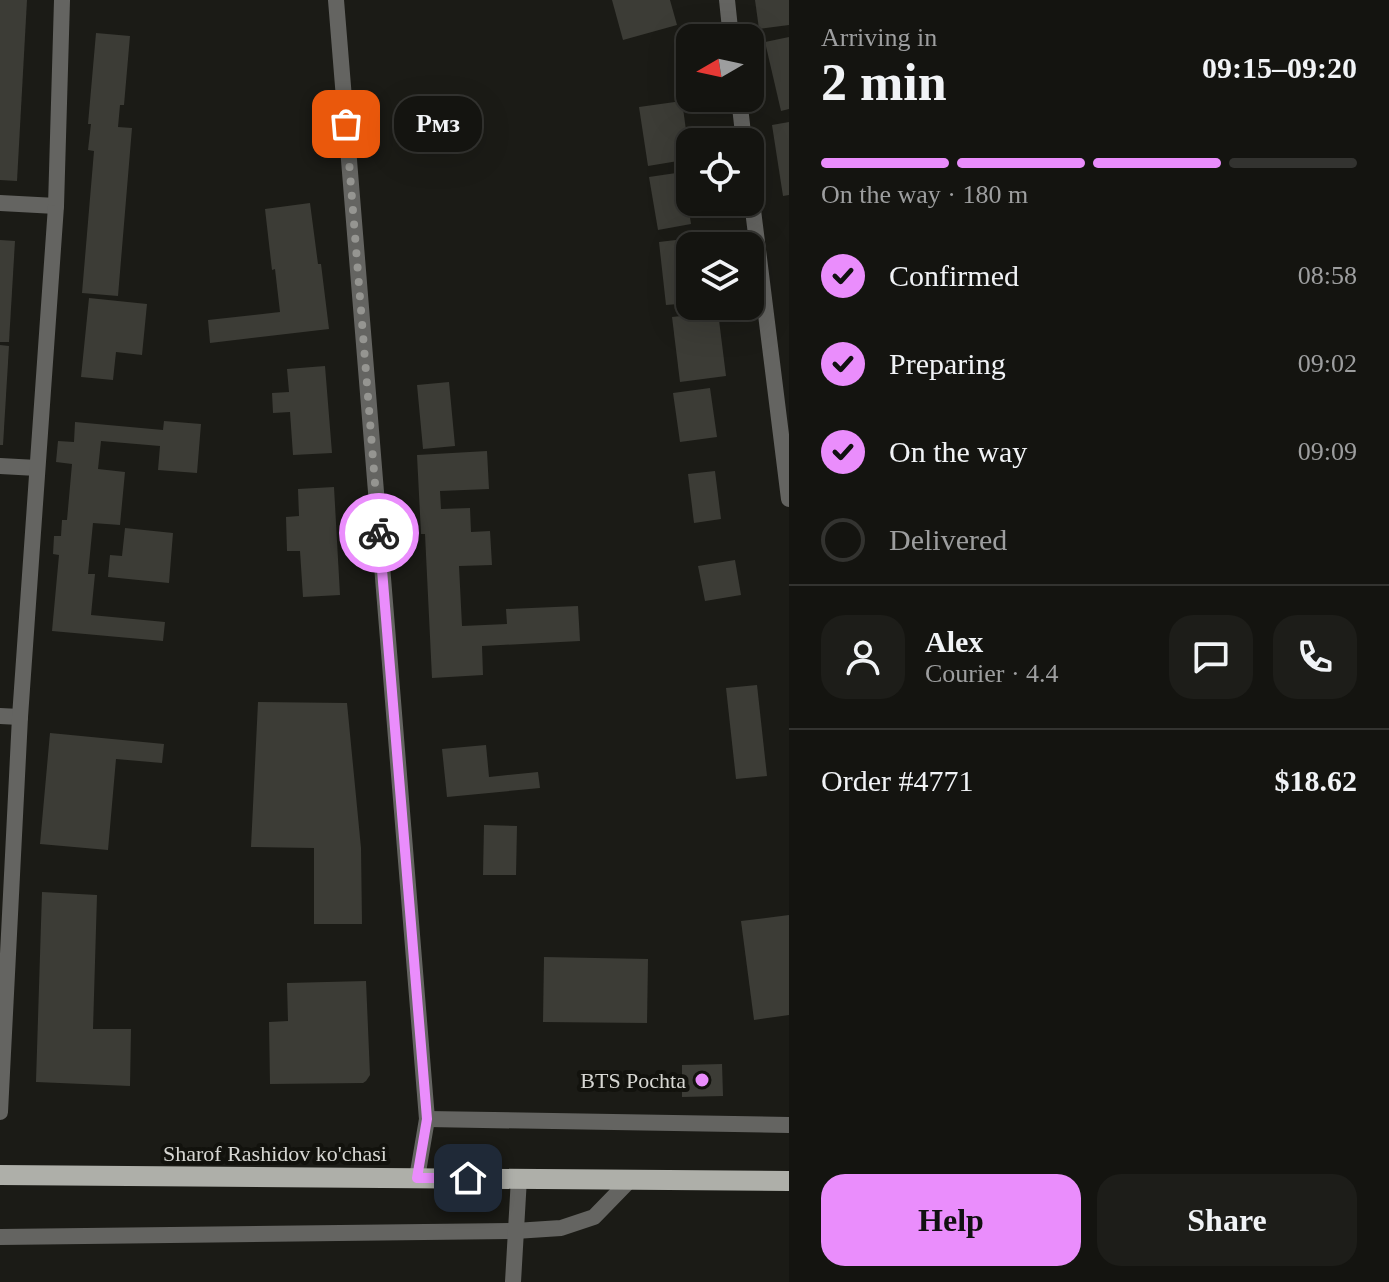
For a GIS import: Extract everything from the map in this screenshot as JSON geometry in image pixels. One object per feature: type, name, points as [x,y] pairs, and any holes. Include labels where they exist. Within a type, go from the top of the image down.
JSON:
[{"type":"main road","name":"Sharof Rashidov ko'chasi","points":[[0,1175],[789,1181]]},
{"type":"street","points":[[0,1112],[20,717],[56,206],[62,0]]},
{"type":"street","points":[[336,0],[427,1119],[417,1178]]},
{"type":"street","points":[[727,0],[730,24]]},
{"type":"street","points":[[0,203],[56,206]]},
{"type":"street","points":[[754,216],[789,499]]},
{"type":"street","points":[[0,466],[37,468]]},
{"type":"street","points":[[0,716],[20,717]]},
{"type":"street","points":[[427,1119],[789,1125]]},
{"type":"street","points":[[513,1282],[519,1178]]},
{"type":"street","points":[[0,1237],[561,1228],[594,1217],[630,1180]]},
{"type":"building","points":[[0,0],[27,0],[17,181],[0,180]]},
{"type":"building","points":[[612,0],[670,0],[676,25],[623,40]]},
{"type":"building","points":[[755,0],[789,0],[789,25],[764,28],[764,24],[758,24]]},
{"type":"building","points":[[96,33],[130,36],[124,105],[120,105],[118,127],[132,128],[118,296],[82,293],[94,151],[88,150],[91,124],[88,124]]},
{"type":"building","points":[[789,37],[789,109],[781,111],[765,42]]},
{"type":"building","points":[[676,102],[676,112],[684,112],[686,128],[676,128],[676,161],[648,166],[639,107]]},
{"type":"building","points":[[789,122],[789,195],[783,196],[772,125]]},
{"type":"building","points":[[676,173],[676,216],[690,216],[691,224],[658,230],[649,177]]},
{"type":"building","points":[[310,203],[329,329],[210,343],[208,320],[280,312],[265,209]]},
{"type":"building","points":[[0,240],[15,241],[9,342],[0,342]]},
{"type":"building","points":[[676,240],[676,304],[666,305],[659,242]]},
{"type":"building","points":[[89,298],[147,304],[142,355],[116,352],[113,380],[81,377]]},
{"type":"building","points":[[672,317],[676,317],[676,320],[719,320],[726,376],[680,382]]},
{"type":"building","points":[[0,345],[9,346],[3,445],[0,445]]},
{"type":"building","points":[[325,366],[332,453],[293,455],[290,412],[273,413],[272,393],[289,392],[287,369]]},
{"type":"building","points":[[449,382],[455,446],[423,449],[417,385]]},
{"type":"building","points":[[710,388],[717,437],[680,442],[673,393]]},
{"type":"building","points":[[164,421],[201,424],[197,473],[158,470],[160,446],[101,441],[98,469],[125,472],[120,525],[93,523],[88,574],[95,574],[91,615],[165,622],[163,641],[52,631],[59,555],[53,554],[54,536],[61,536],[62,520],[67,520],[72,464],[56,462],[58,441],[74,442],[75,422],[163,430]]},
{"type":"building","points":[[487,451],[489,489],[440,491],[441,509],[470,508],[471,532],[490,531],[492,565],[459,566],[462,626],[507,624],[506,609],[578,606],[580,641],[482,646],[483,675],[432,678],[425,534],[421,534],[417,455]]},
{"type":"building","points":[[715,471],[721,519],[694,523],[688,474]]},
{"type":"building","points":[[334,487],[340,595],[303,597],[300,551],[287,551],[286,517],[299,516],[298,489]]},
{"type":"building","points":[[125,528],[173,533],[169,583],[108,577],[110,555],[122,556]]},
{"type":"building","points":[[735,560],[741,595],[705,601],[698,566]]},
{"type":"building","points":[[757,685],[767,776],[736,779],[726,688]]},
{"type":"building","points":[[258,702],[347,703],[361,848],[362,924],[314,924],[314,848],[251,847]]},
{"type":"building","points":[[50,733],[164,744],[162,763],[116,759],[108,850],[40,844]]},
{"type":"building","points":[[486,745],[489,777],[538,772],[540,788],[447,797],[442,749]]},
{"type":"building","points":[[484,825],[517,826],[516,875],[483,875]]},
{"type":"building","points":[[42,892],[97,895],[93,1029],[131,1029],[130,1086],[36,1082]]},
{"type":"building","points":[[789,915],[789,1015],[754,1020],[741,921]]},
{"type":"building","points":[[544,957],[648,959],[647,1023],[543,1022]]},
{"type":"building","points":[[366,981],[370,1075],[366,1081],[270,1084],[269,1022],[288,1021],[287,983]]},
{"type":"building","name":"BTS Pochta","points":[[722,1064],[723,1096],[682,1097],[682,1065]]},
{"type":"way so far","points":[[346,124],[379,533]]},
{"type":"place","name":"Рмз","points":[[346,124]]},
{"type":"place","name":"BTS Pochta","points":[[702,1080]]},
{"type":"route","points":[[379,533],[427,1119],[417,1178],[468,1178]]}]
